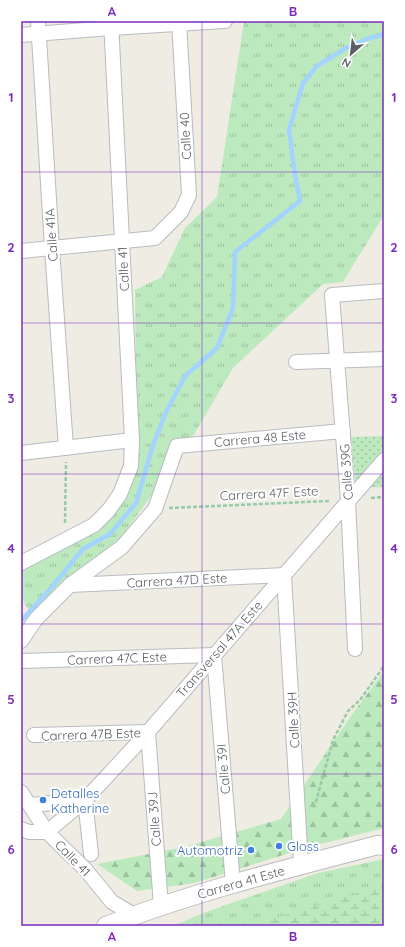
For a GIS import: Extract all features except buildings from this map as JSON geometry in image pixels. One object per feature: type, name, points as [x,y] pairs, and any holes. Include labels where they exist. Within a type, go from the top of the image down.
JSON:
[{"type":"street","points":[[21,35],[39,27],[225,21]]},
{"type":"street","name":"Calle 40","points":[[121,242],[155,238],[181,212],[189,195],[179,23]]},
{"type":"street","name":"Calle 41","points":[[65,540],[94,525],[108,511],[120,494],[131,466],[132,440],[111,24]]},
{"type":"street","name":"Calle 41A","points":[[39,27],[66,448]]},
{"type":"street","points":[[21,251],[121,242]]},
{"type":"street","name":"Calle 39G","points":[[355,649],[348,500],[332,295],[384,291]]},
{"type":"street","points":[[296,362],[337,362],[384,359]]},
{"type":"street","name":"Carrera 48 Este","points":[[155,509],[177,446],[343,431]]},
{"type":"street","points":[[21,453],[132,440]]},
{"type":"street","name":"Transversal 47A Este","points":[[47,832],[84,800],[148,732],[384,460]]},
{"type":"street","points":[[21,641],[36,619],[70,585],[122,547],[155,509]]},
{"type":"street","points":[[21,563],[65,540]]},
{"type":"street","name":"Carrera 47D Este","points":[[70,585],[284,575]]},
{"type":"street","name":"Calle 39H","points":[[284,575],[301,865]]},
{"type":"street","name":"Carrera 47C Este","points":[[21,661],[214,655]]},
{"type":"street","name":"Calle 39I","points":[[214,655],[233,884]]},
{"type":"street","name":"Carrera 47B Este","points":[[34,735],[148,732]]},
{"type":"street","name":"Calle 39J","points":[[148,732],[161,906]]},
{"type":"street","name":"Calle 41","points":[[21,792],[47,832],[85,869],[112,902],[134,915]]},
{"type":"street","points":[[30,805],[84,800],[91,854]]},
{"type":"street","points":[[21,829],[29,832],[47,832]]},
{"type":"street","name":"Carrera 41 Este","points":[[106,926],[161,906],[233,884],[301,865],[381,846]]},
{"type":"path","points":[[65,540],[66,448]]},
{"type":"path","name":"Carrera 47F Este","points":[[155,509],[384,497]]},
{"type":"path","points":[[298,827],[316,802],[334,740],[348,711],[360,700],[384,666]]},
{"type":"green space","points":[[244,21],[384,21],[384,215],[343,282],[323,284],[233,368],[186,448],[119,540],[31,614],[21,597],[21,570],[88,535],[137,470],[135,290],[162,277],[185,228],[217,197]]},
{"type":"green space","points":[[384,436],[384,487],[356,488],[351,437]]},
{"type":"green space","points":[[384,671],[384,828],[305,848],[195,883],[137,891],[97,864],[184,847],[281,819],[351,716]]},
{"type":"green space","points":[[384,859],[384,926],[173,926],[206,912],[318,873]]},
{"type":"green space","points":[[384,885],[384,926],[250,926]]},
{"type":"waterway","points":[[21,621],[83,549],[110,534],[136,503],[153,445],[166,412],[185,376],[217,348],[233,308],[235,252],[300,201],[289,130],[303,83],[317,66],[346,48],[384,34]]},
{"type":"place","name":"Detalles Katherine","points":[[43,800]]},
{"type":"place","name":"Gloss","points":[[279,846]]},
{"type":"place","name":"Automotriz","points":[[251,850]]}]
